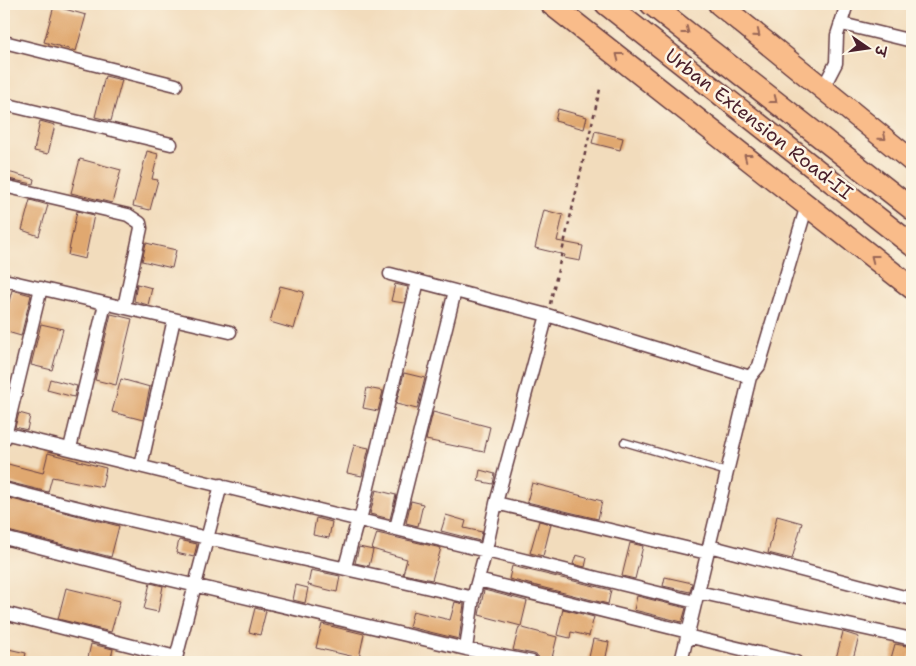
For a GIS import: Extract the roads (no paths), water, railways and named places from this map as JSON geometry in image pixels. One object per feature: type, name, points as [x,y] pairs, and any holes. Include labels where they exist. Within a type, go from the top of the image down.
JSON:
[{"type":"main road","points":[[551,4],[912,288]]},
{"type":"main road","name":"Urban Extension Road-II","points":[[606,4],[912,245]]},
{"type":"main road","name":"Urban Extension Road-II","points":[[651,4],[912,209]]},
{"type":"main road","points":[[719,4],[912,161]]},
{"type":"street","points":[[823,88],[836,62],[837,35],[847,4]]},
{"type":"street","points":[[842,24],[912,41]]},
{"type":"street","points":[[4,42],[176,85]]},
{"type":"street","points":[[4,104],[171,144]]},
{"type":"street","points":[[4,186],[128,215],[140,223],[141,228],[124,308]]},
{"type":"street","points":[[681,662],[750,377],[758,366],[807,204]]},
{"type":"street","points":[[390,274],[547,316],[750,377]]},
{"type":"street","points":[[4,280],[230,332]]},
{"type":"street","points":[[345,567],[359,519],[418,282]]},
{"type":"street","points":[[41,288],[4,435],[70,448],[486,550],[697,597],[912,639]]},
{"type":"street","points":[[396,528],[455,291]]},
{"type":"street","points":[[70,448],[105,304]]},
{"type":"street","points":[[466,648],[473,598],[496,503],[547,316]]},
{"type":"street","points":[[141,466],[174,319]]},
{"type":"street","points":[[4,613],[176,660],[221,485]]},
{"type":"street","points":[[4,489],[473,598]]},
{"type":"street","points":[[496,503],[708,550],[912,599]]},
{"type":"street","points":[[4,538],[133,571],[532,662]]},
{"type":"street","points":[[478,580],[796,662]]},
{"type":"lane","points":[[624,442],[727,472]]}]
